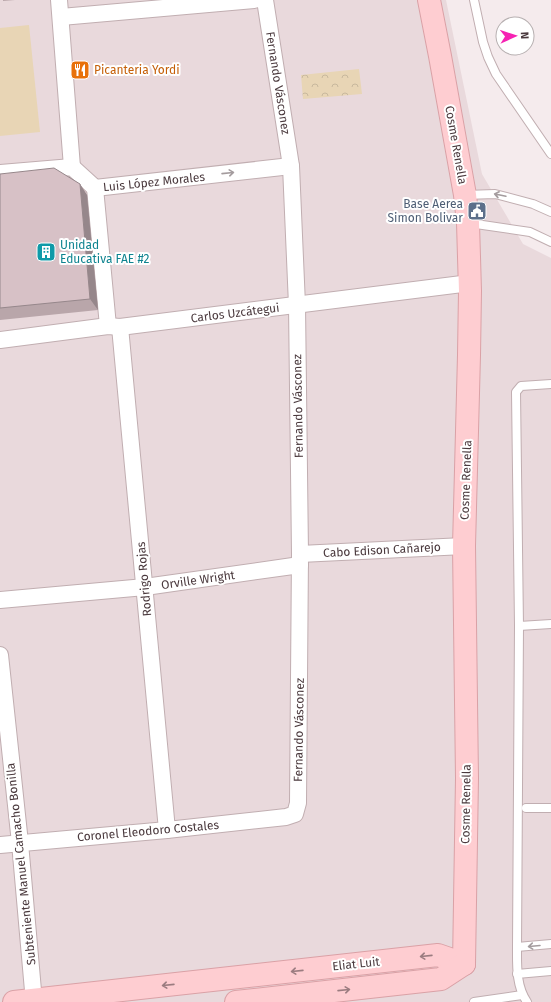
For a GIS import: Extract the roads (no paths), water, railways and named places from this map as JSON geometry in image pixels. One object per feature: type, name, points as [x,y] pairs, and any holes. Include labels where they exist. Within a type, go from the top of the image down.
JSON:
[{"type":"street","points":[[0,173],[72,167],[59,0]]},
{"type":"street","points":[[61,17],[254,0]]},
{"type":"street","name":"Fernando Vásconez","points":[[265,0],[291,166],[297,305],[300,560],[298,803],[295,814]]},
{"type":"street","name":"Cosme Renella","points":[[429,0],[465,195],[468,223],[470,283],[464,546],[467,778],[464,964]]},
{"type":"street","name":"Luis López Morales","points":[[72,167],[95,188],[291,166]]},
{"type":"street","name":"Rodrigo Rojas","points":[[95,188],[114,327],[145,587],[167,830]]},
{"type":"street","name":"Carlos Uzcátegui","points":[[0,340],[470,283]]},
{"type":"street","name":"Cabo Edison Cañarejo","points":[[300,560],[464,546]]},
{"type":"street","name":"Orville Wright","points":[[0,600],[145,587],[300,560]]},
{"type":"street","name":"Subteniente Manuel Camacho Bonilla","points":[[0,655],[20,843],[28,1001]]},
{"type":"street","name":"Coronel Eleodoro Costales","points":[[0,845],[167,830],[286,817],[295,814]]},
{"type":"street","name":"Eliat Luit","points":[[28,1001],[438,955],[464,964]]},
{"type":"street","name":"Eliat Luit","points":[[236,1002],[441,979],[464,964]]},
{"type":"lane","points":[[474,0],[488,58],[496,74],[551,154]]},
{"type":"lane","points":[[465,195],[495,194],[533,204],[551,212]]},
{"type":"lane","points":[[468,223],[530,232],[551,242]]},
{"type":"lane","points":[[474,1002],[525,999],[517,974],[519,626],[516,392],[521,386],[551,384]]},
{"type":"lane","points":[[519,626],[551,624]]},
{"type":"lane","points":[[526,808],[551,808]]},
{"type":"lane","points":[[517,948],[551,944]]},
{"type":"lane","points":[[517,974],[551,971]]},
{"type":"place","name":"Picanteria Yordi","points":[[80,70]]},
{"type":"place","name":"Base Aerea Simon Bolivar","points":[[477,211]]},
{"type":"place","name":"Unidad Educativa FAE #2","points":[[46,252]]}]
